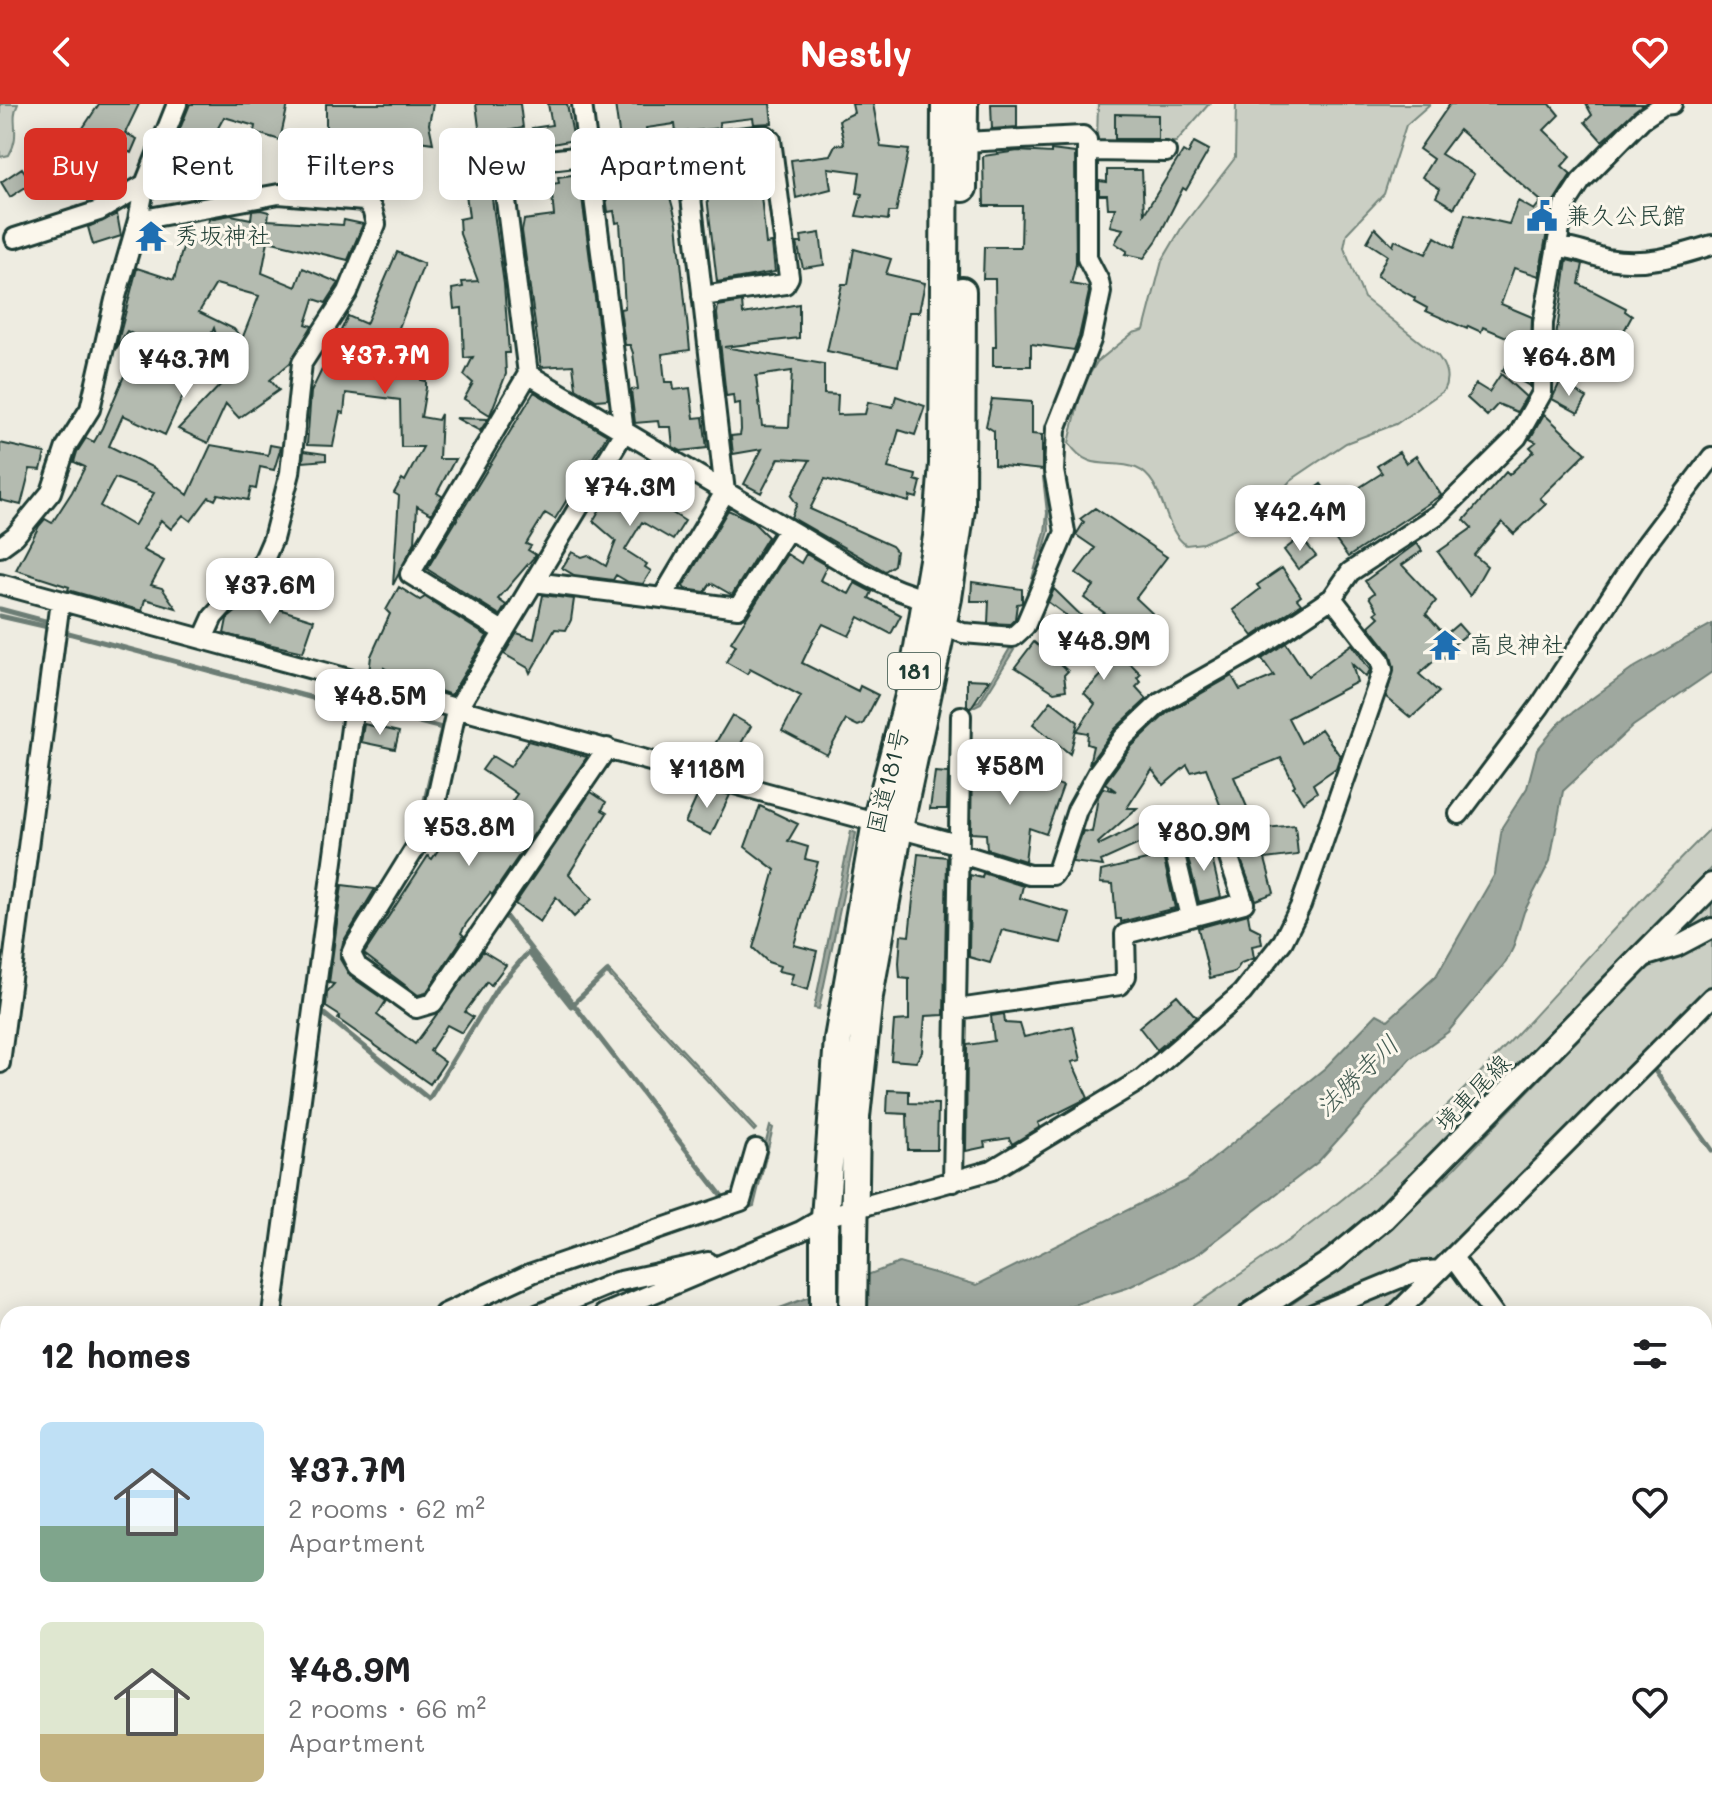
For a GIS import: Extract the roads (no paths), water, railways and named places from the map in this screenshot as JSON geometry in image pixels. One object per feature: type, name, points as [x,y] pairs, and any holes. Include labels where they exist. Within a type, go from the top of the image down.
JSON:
[{"type":"highway","name":"国道181号","points":[[853,1306],[856,1117],[887,825],[937,537],[943,464],[945,104]]},
{"type":"highway","name":"国道181号","points":[[824,1306],[824,1224],[838,1039],[887,825],[941,624],[961,509],[964,104]]},
{"type":"main road","name":"境車尾線","points":[[1263,1306],[1332,1261],[1384,1218],[1712,885]]},
{"type":"street","points":[[167,128],[177,104]]},
{"type":"street","points":[[582,104],[585,128]]},
{"type":"street","points":[[0,584],[456,711],[607,748],[887,825],[1029,875],[1053,875],[1077,810],[1098,772],[1123,738],[1160,703],[1257,648],[1332,598],[1350,572],[1440,513],[1526,425],[1542,393],[1543,323],[1564,207],[1581,181],[1642,119],[1663,105],[1672,104]]},
{"type":"street","points":[[528,374],[873,578],[904,594],[926,599],[941,624],[963,633],[1018,635],[1044,588],[1065,532],[1054,471],[1056,429],[1091,340],[1101,292],[1087,258],[1087,140],[1083,136],[964,142]]},
{"type":"street","points":[[1087,151],[1166,152]]},
{"type":"street","points":[[504,632],[410,574],[528,374],[503,171],[510,164],[571,157]]},
{"type":"street","points":[[702,296],[785,284],[789,277],[775,170]]},
{"type":"street","points":[[15,238],[99,211],[143,185]]},
{"type":"street","points":[[0,547],[15,536],[51,492],[66,447],[90,409],[143,194]]},
{"type":"street","points":[[138,220],[279,194],[364,201],[372,209],[376,224],[348,292],[302,363],[290,473],[270,547],[251,579],[213,617],[203,639]]},
{"type":"street","points":[[595,200],[624,432],[456,711],[432,821],[351,954],[357,966],[416,1008],[433,1003],[607,748]]},
{"type":"street","points":[[662,598],[725,492],[691,200]]},
{"type":"street","points":[[1558,247],[1574,248],[1604,258],[1647,262],[1712,245]]},
{"type":"street","points":[[1459,814],[1540,706],[1641,551],[1712,457]]},
{"type":"street","points":[[534,582],[738,608],[788,529]]},
{"type":"street","points":[[623,1306],[811,1227],[854,1218],[992,1170],[1142,1079],[1242,993],[1283,941],[1310,879],[1383,670],[1380,660],[1332,598]]},
{"type":"street","points":[[0,1063],[60,601]]},
{"type":"street","points":[[273,1306],[357,683]]},
{"type":"street","points":[[953,1182],[961,716]]},
{"type":"street","points":[[958,1009],[1120,985],[1126,976],[1125,934],[1244,903],[1220,831],[1210,824],[1171,838],[1190,917]]},
{"type":"street","points":[[1640,958],[1676,947],[1712,928]]},
{"type":"street","points":[[1404,1306],[1712,997]]},
{"type":"street","points":[[461,1306],[532,1273],[741,1201],[756,1149]]},
{"type":"street","points":[[558,1306],[616,1282],[708,1262],[722,1265]]},
{"type":"street","points":[[1332,1306],[1415,1272],[1447,1264]]},
{"type":"street","points":[[1447,1264],[1486,1306]]},
{"type":"water","points":[[1073,359],[1046,478],[1049,531],[1030,597],[1027,597],[1045,532],[1047,513],[1043,477],[1048,428]]},
{"type":"water","name":"法勝寺川","points":[[1712,624],[1712,672],[1633,726],[1563,791],[1550,861],[1524,912],[1506,962],[1448,1032],[1410,1059],[1318,1162],[1198,1254],[1127,1288],[1070,1306],[785,1306],[899,1263],[977,1285],[1186,1181],[1325,1068],[1377,1014],[1388,1020],[1436,976],[1495,874],[1502,827],[1527,788],[1537,750],[1561,721],[1635,667]]},
{"type":"water","points":[[1010,648],[1014,650],[981,703],[967,710],[966,705],[979,701]]},
{"type":"water","points":[[851,831],[856,833],[819,1009],[814,1008]]},
{"type":"water","points":[[608,970],[756,1129],[754,1131],[606,972]]},
{"type":"water","points":[[770,1126],[773,1128],[754,1206],[558,1276],[556,1272],[750,1204]]},
{"type":"waterway","points":[[0,609],[45,621]]},
{"type":"waterway","points":[[0,616],[48,627],[48,632]]},
{"type":"waterway","points":[[61,631],[345,707],[345,711]]},
{"type":"waterway","points":[[366,708],[442,728],[422,813]]},
{"type":"waterway","points":[[436,827],[449,843]]},
{"type":"waterway","points":[[503,913],[725,1200]]},
{"type":"waterway","points":[[318,1009],[429,1099],[497,988],[529,953],[571,1006],[607,972],[609,974]]},
{"type":"waterway","points":[[1649,1072],[1653,1068],[1712,1150]]},
{"type":"waterway","points":[[1499,1223],[1574,1148]]},
{"type":"place","name":"兼久公民館","points":[[1542,216]]},
{"type":"place","name":"秀坂神社","points":[[151,236]]},
{"type":"place","name":"高良神社","points":[[1445,645]]}]
